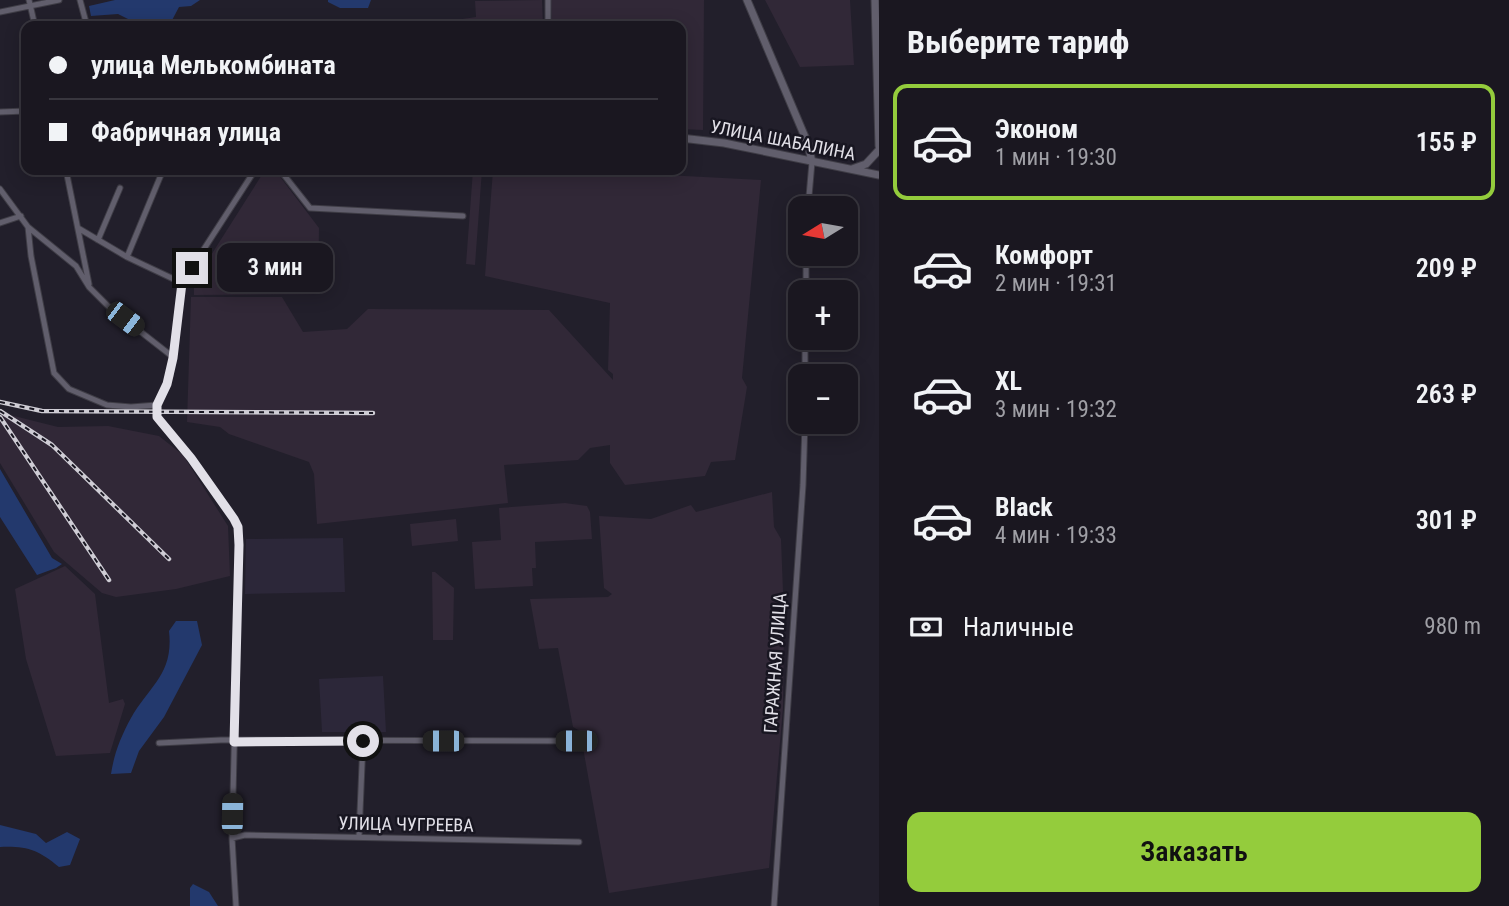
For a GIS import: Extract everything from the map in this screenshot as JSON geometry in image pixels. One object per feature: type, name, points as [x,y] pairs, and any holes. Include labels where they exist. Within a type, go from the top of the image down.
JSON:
[{"type":"street","points":[[0,12],[30,3],[59,0]]},
{"type":"street","points":[[80,0],[86,21]]},
{"type":"street","points":[[548,0],[548,21]]},
{"type":"street","points":[[747,0],[803,132],[812,162],[809,196]]},
{"type":"street","points":[[849,169],[866,164],[879,148],[874,0]]},
{"type":"street","points":[[30,3],[34,21]]},
{"type":"street","points":[[0,112],[21,111]]},
{"type":"street","name":"УЛИЦА ШАБАЛИНА","points":[[686,139],[724,143],[879,175]]},
{"type":"street","points":[[67,175],[89,287]]},
{"type":"street","points":[[127,257],[161,175]]},
{"type":"street","points":[[236,906],[232,838],[238,527],[191,458],[159,421],[157,405],[167,384],[173,358],[182,283],[252,175]]},
{"type":"street","points":[[284,175],[310,208],[463,216]]},
{"type":"street","points":[[98,240],[120,188]]},
{"type":"street","points":[[0,190],[28,227],[76,266],[89,287],[109,307],[173,358]]},
{"type":"street","points":[[0,223],[21,216]]},
{"type":"street","points":[[28,227],[51,366],[58,379],[69,389],[116,407],[157,405]]},
{"type":"street","points":[[78,228],[127,257],[182,283]]},
{"type":"street","name":"ГАРАЖНАЯ УЛИЦА","points":[[774,906],[805,434]]},
{"type":"street","points":[[159,743],[221,740],[576,741]]},
{"type":"street","points":[[359,836],[363,741]]},
{"type":"street","name":"УЛИЦА ЧУГРЕЕВА","points":[[232,838],[245,835],[359,836],[579,842]]},
{"type":"shaded area","points":[[542,0],[543,21],[449,21],[476,17],[475,1]]},
{"type":"shaded area","points":[[551,0],[704,0],[703,130],[686,129],[686,21],[552,21]]},
{"type":"shaded area","points":[[765,0],[850,0],[854,65],[800,67]]},
{"type":"shaded area","points":[[262,175],[279,175],[319,228],[318,294],[194,295],[194,282]]},
{"type":"shaded area","points":[[473,175],[482,175],[475,265],[466,264]]},
{"type":"shaded area","points":[[493,175],[666,175],[761,180],[742,378],[747,387],[735,460],[711,462],[705,476],[625,485],[610,463],[610,445],[590,448],[578,460],[504,465],[508,503],[317,524],[314,474],[309,462],[229,434],[220,427],[187,422],[191,297],[282,297],[303,332],[347,329],[368,309],[549,310],[613,380],[613,374],[608,370],[610,303],[485,276]]},
{"type":"shaded area","points":[[0,409],[10,415],[58,427],[108,426],[159,436],[183,455],[228,526],[230,576],[176,589],[116,597],[102,593],[54,552],[0,463]]},
{"type":"shaded area","points":[[772,492],[774,527],[781,539],[784,618],[783,708],[769,868],[609,893],[580,731],[573,727],[558,648],[539,649],[530,599],[608,597],[612,594],[604,588],[599,516],[651,519],[691,505],[696,512]]},
{"type":"shaded area","points":[[565,503],[587,506],[592,539],[535,542],[536,568],[532,568],[533,586],[475,589],[472,542],[501,540],[499,508]]},
{"type":"shaded area","points":[[456,519],[458,541],[412,546],[410,524]]},
{"type":"shaded area","points":[[343,538],[345,592],[245,594],[246,539]]},
{"type":"shaded area","points":[[65,566],[95,594],[109,703],[123,699],[125,704],[110,753],[56,756],[26,659],[15,589]]},
{"type":"shaded area","points":[[432,572],[454,588],[453,640],[433,640]]},
{"type":"shaded area","points":[[383,676],[386,732],[322,732],[319,679]]},
{"type":"water","points":[[115,0],[200,0],[191,6],[179,7],[172,21],[132,21],[118,14],[91,16],[89,6]]},
{"type":"water","points":[[328,0],[371,0],[368,8],[340,8]]},
{"type":"water","points":[[0,469],[52,558],[62,564],[56,568],[37,575],[0,517]]},
{"type":"water","points":[[176,621],[197,621],[202,645],[164,717],[139,751],[131,773],[111,774],[127,725],[164,669],[170,646],[169,631]]},
{"type":"water","points":[[0,825],[36,834],[46,843],[67,832],[80,839],[70,865],[59,867],[32,850],[0,847]]},
{"type":"water","points":[[193,884],[209,892],[218,906],[190,906],[190,888]]},
{"type":"railway","points":[[0,402],[42,411],[373,413]]},
{"type":"railway","points":[[0,411],[52,445],[169,559]]},
{"type":"railway","points":[[0,417],[109,580]]},
{"type":"route","points":[[192,268],[182,283],[170,376],[156,412],[159,421],[191,458],[238,527],[234,742],[363,741]]}]
